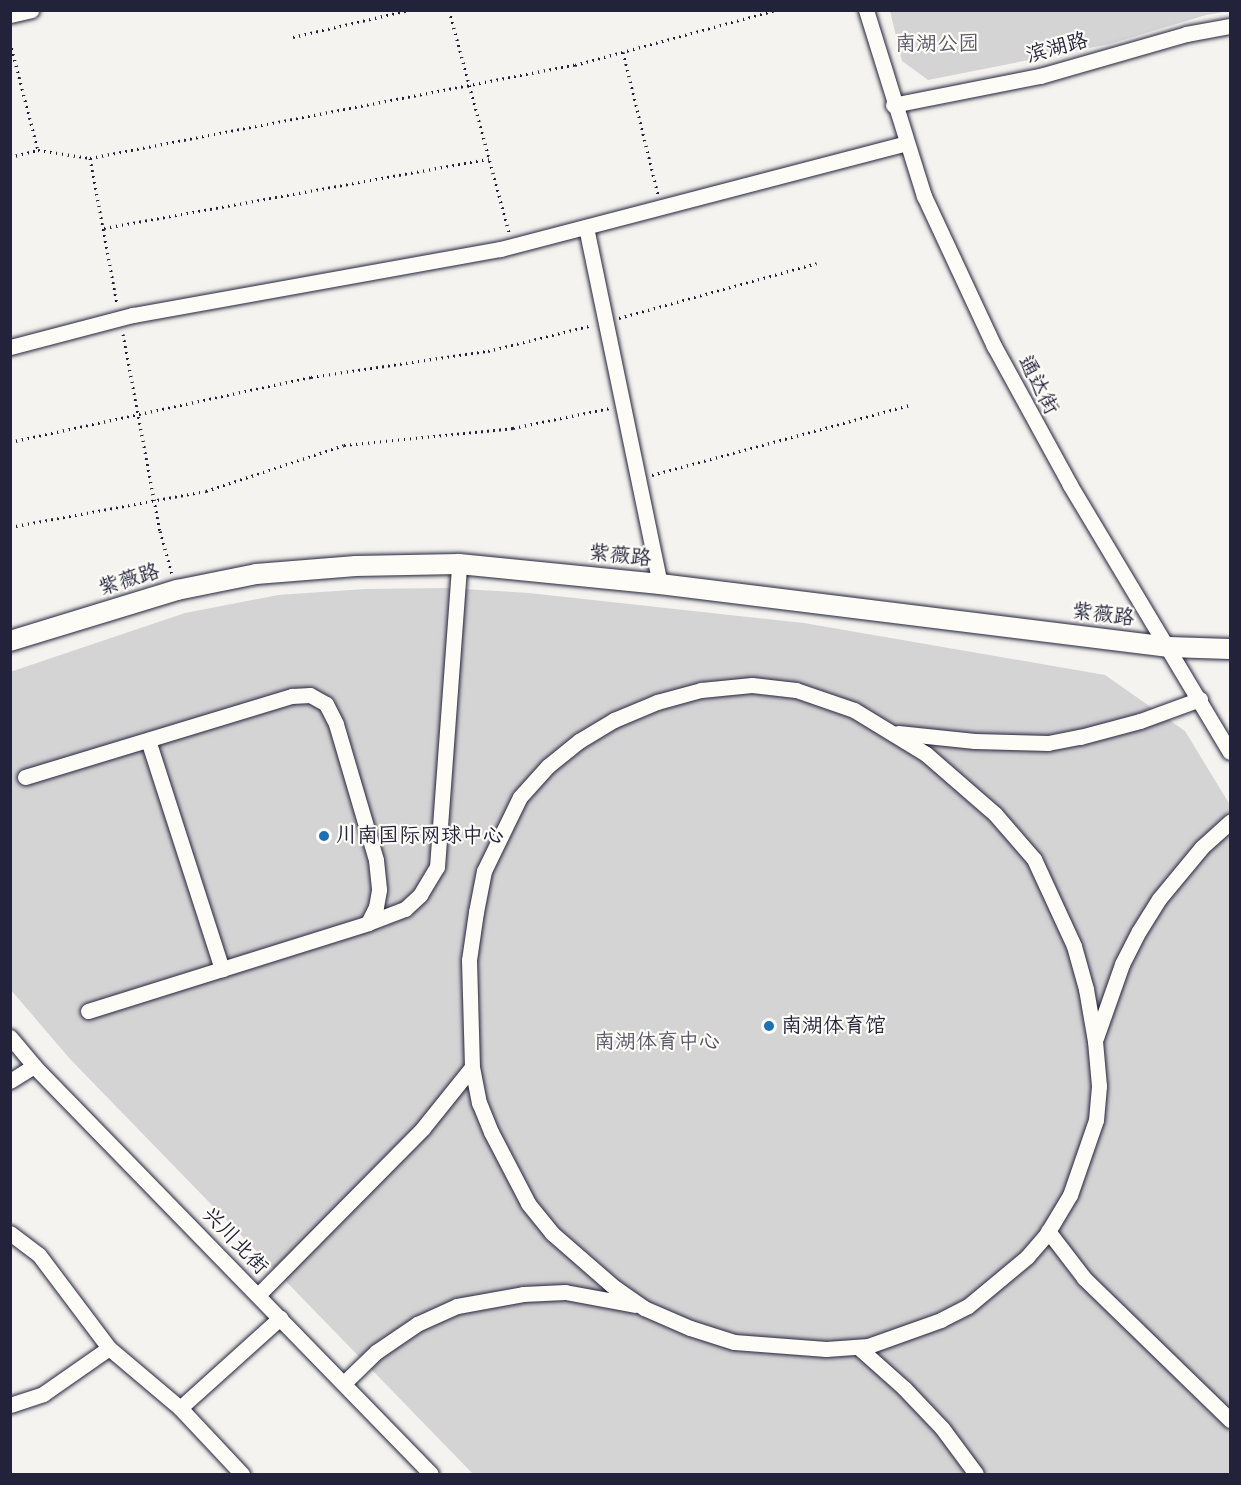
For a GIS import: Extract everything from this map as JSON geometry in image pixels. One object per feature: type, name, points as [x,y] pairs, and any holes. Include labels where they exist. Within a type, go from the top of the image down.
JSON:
[{"type":"main road","name":"紫薇路","points":[[10,641],[177,590],[256,574],[356,566],[459,564],[660,584],[1169,647],[1230,649]]},
{"type":"street","name":"通达街","points":[[866,10],[893,105],[924,196],[994,346],[1070,485],[1230,752]]},
{"type":"street","points":[[10,15],[28,11]]},
{"type":"street","name":"滨湖路","points":[[893,105],[1040,76],[1186,34],[1230,26]]},
{"type":"street","points":[[10,347],[120,318],[513,246],[906,143]]},
{"type":"street","points":[[586,226],[660,584]]},
{"type":"street","points":[[88,1011],[368,923],[405,909],[420,895],[437,867],[459,564]]},
{"type":"street","points":[[752,685],[796,690],[854,710],[895,732],[926,754],[988,808],[1034,859],[1074,946],[1086,988],[1095,1041],[1099,1086],[1096,1120],[1070,1195],[1048,1231],[1027,1257],[968,1306],[901,1336],[858,1347],[826,1349],[734,1342],[690,1328],[644,1308],[580,1259],[552,1233],[528,1203],[491,1132],[479,1103],[472,1067],[469,960],[484,871],[520,797],[555,759],[614,720],[657,702],[701,690],[752,685]]},
{"type":"street","points":[[26,777],[292,696],[310,695],[326,704],[336,724],[376,860],[379,890],[376,907],[368,923]]},
{"type":"street","points":[[895,732],[975,741],[1048,743],[1080,738],[1140,721],[1200,699]]},
{"type":"street","points":[[148,740],[222,969]]},
{"type":"street","points":[[1095,1041],[1122,964],[1139,931],[1186,865],[1230,822]]},
{"type":"street","name":"兴川北街","points":[[10,1037],[34,1066],[431,1474]]},
{"type":"street","points":[[10,1081],[34,1066]]},
{"type":"street","points":[[258,1295],[423,1128],[472,1067]]},
{"type":"street","points":[[1048,1231],[1084,1278],[1230,1420]]},
{"type":"street","points":[[10,1233],[39,1255],[109,1348],[180,1408],[242,1474]]},
{"type":"street","points":[[344,1383],[376,1352],[417,1324],[457,1306],[523,1294],[565,1292],[644,1308]]},
{"type":"street","points":[[180,1408],[280,1318]]},
{"type":"street","points":[[858,1347],[891,1375],[934,1420],[976,1474]]},
{"type":"street","points":[[10,1405],[43,1394],[109,1348]]},
{"type":"path","points":[[293,37],[409,10]]},
{"type":"path","points":[[449,10],[513,246]]},
{"type":"path","points":[[10,157],[38,150],[90,158],[575,65],[776,10]]},
{"type":"path","points":[[10,42],[38,150]]},
{"type":"path","points":[[623,52],[661,207]]},
{"type":"path","points":[[90,158],[160,531],[177,590]]},
{"type":"path","points":[[104,228],[489,159]]},
{"type":"path","points":[[10,442],[311,377],[488,351],[606,322],[817,263]]},
{"type":"path","points":[[10,527],[206,491],[344,444],[513,428],[624,405]]},
{"type":"path","points":[[639,478],[909,405]]},
{"type":"green space","name":"南湖公园","points":[[890,10],[1230,11],[1206,15],[1110,44],[928,80],[902,61]]},
{"type":"green space","name":"南湖体育中心","points":[[446,588],[529,593],[804,623],[1105,675],[1185,731],[1230,805],[1230,1474],[473,1474],[70,1059],[11,990],[10,672],[185,613],[278,595],[365,589]]},
{"type":"place","name":"川南国际网球中心","points":[[324,836]]},
{"type":"place","name":"南湖体育馆","points":[[769,1026]]}]
